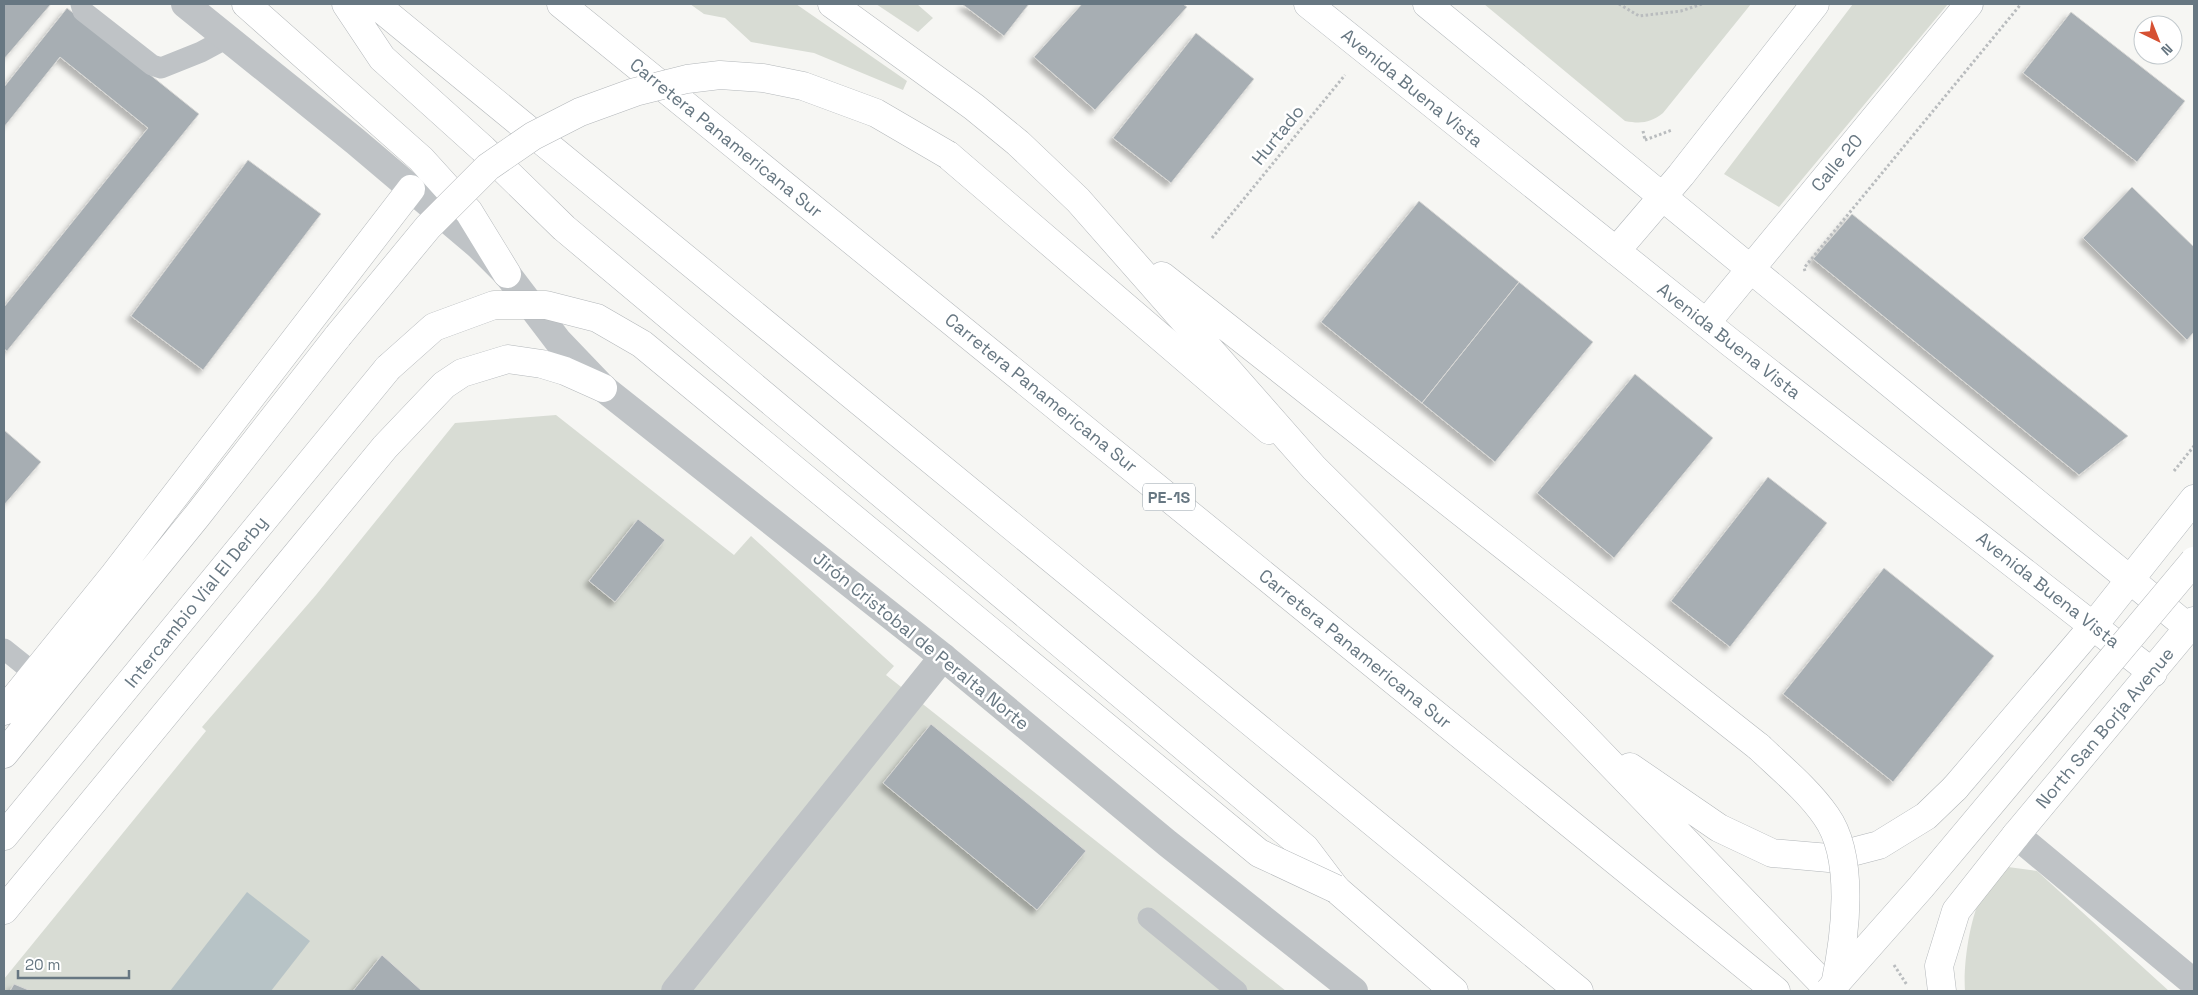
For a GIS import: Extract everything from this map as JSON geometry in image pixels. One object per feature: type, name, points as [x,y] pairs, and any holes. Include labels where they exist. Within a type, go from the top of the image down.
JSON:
[{"type":"main road","points":[[246,4],[421,159],[469,212],[507,274]]},
{"type":"main road","points":[[346,4],[382,58],[483,149],[564,228],[1305,848],[1336,889],[1454,991]]},
{"type":"main road","points":[[375,4],[1579,991]]},
{"type":"main road","name":"Carretera Panamericana Sur","points":[[561,4],[1776,991]]},
{"type":"main road","points":[[832,4],[884,40],[1018,143],[1078,200],[1314,468],[1576,728],[1831,989]]},
{"type":"main road","name":"Avenida Buena Vista","points":[[1308,4],[1706,323],[2153,673]]},
{"type":"main road","points":[[1427,4],[1660,197],[1751,267],[2129,579],[2191,625]]},
{"type":"main road","points":[[1616,251],[1680,175],[1815,4]]},
{"type":"main road","name":"Calle 20","points":[[1706,323],[1969,4]]},
{"type":"main road","points":[[4,754],[197,516],[338,336],[428,227],[488,167],[533,136],[580,112],[635,92],[687,80],[720,75],[763,78],[795,85],[876,113],[948,155],[1314,468]]},
{"type":"main road","points":[[4,711],[120,567],[411,189]]},
{"type":"main road","points":[[1113,238],[1759,746],[1804,790],[1827,816],[1839,845],[1844,884],[1844,917],[1841,957],[1831,989]]},
{"type":"main road","name":"Intercambio Vial El Derby","points":[[4,836],[388,368],[434,326],[494,305],[546,304],[597,318],[642,344],[1259,853],[1336,889]]},
{"type":"main road","points":[[4,910],[385,447],[444,385],[462,373],[508,359],[550,366],[603,388]]},
{"type":"main road","points":[[1576,728],[1719,828],[1772,853],[1829,858],[1879,845],[1926,816],[1955,788],[2094,625],[2194,499]]},
{"type":"main road","points":[[1831,989],[1928,879],[2194,561]]},
{"type":"main road","name":"North San Borja Avenue","points":[[1942,991],[1940,966],[1956,911],[2191,625]]},
{"type":"street","name":"Jirón Cristobal de Peralta Norte","points":[[185,4],[355,140],[461,230],[507,274],[558,341],[603,388],[943,656],[1167,843],[1354,991]]},
{"type":"street","points":[[675,991],[943,656]]},
{"type":"street","points":[[2016,836],[2194,983]]},
{"type":"lane","points":[[81,4],[83,11],[152,65],[161,68],[201,52],[227,38]]},
{"type":"lane","points":[[4,649],[34,673]]},
{"type":"lane","points":[[1148,918],[1237,991]]},
{"type":"path","points":[[1619,4],[1639,16],[1681,11],[1702,4]]},
{"type":"path","points":[[1806,273],[1804,268],[2020,4]]},
{"type":"path","name":"Hurtado","points":[[1212,238],[1366,50]]},
{"type":"path","points":[[1638,139],[1660,136],[1674,130]]},
{"type":"shaded area","points":[[690,4],[796,4],[907,81],[903,90],[814,53],[751,42],[725,18],[704,14]]},
{"type":"shaded area","points":[[876,4],[917,4],[933,18],[918,32]]},
{"type":"shaded area","points":[[1484,4],[1751,4],[1663,113],[1649,121],[1636,122],[1625,121]]},
{"type":"shaded area","points":[[1853,4],[1948,4],[1779,207],[1724,174]]},
{"type":"shaded area","points":[[556,415],[734,555],[751,536],[894,666],[886,675],[1286,991],[4,991],[4,979],[206,731],[202,727],[316,595],[455,423]]},
{"type":"shaded area","points":[[2008,867],[2037,871],[2169,991],[1965,991],[1968,941],[1978,902],[1991,882]]},
{"type":"shaded area","points":[[247,892],[310,941],[271,991],[170,991]]},
{"type":"building","points":[[4,4],[51,4],[4,59]]},
{"type":"building","points":[[962,4],[1029,4],[1004,36]]},
{"type":"building","points":[[1082,4],[1183,4],[1187,7],[1095,110],[1034,57]]},
{"type":"building","points":[[67,8],[199,114],[7,351],[4,349],[4,307],[148,128],[60,57],[4,127],[4,87]]},
{"type":"building","points":[[2071,12],[2133,60],[2133,65],[2139,65],[2185,101],[2137,162],[2023,73]]},
{"type":"building","points":[[1196,33],[1254,79],[1171,183],[1113,138]]},
{"type":"building","points":[[248,160],[321,214],[203,370],[131,316]]},
{"type":"building","points":[[2132,187],[2194,247],[2194,332],[2187,340],[2083,238]]},
{"type":"building","points":[[1419,201],[1519,282],[1422,403],[1321,322]]},
{"type":"building","points":[[1852,214],[2128,436],[2079,475],[1813,259]]},
{"type":"building","points":[[1519,282],[1593,342],[1495,462],[1422,403]]},
{"type":"building","points":[[1635,374],[1713,438],[1614,558],[1537,493]]},
{"type":"building","points":[[4,430],[41,462],[4,505]]},
{"type":"building","points":[[1768,477],[1827,523],[1730,647],[1671,601]]},
{"type":"building","points":[[638,519],[665,540],[615,602],[589,581]]},
{"type":"building","points":[[1884,568],[1994,656],[1893,782],[1783,694]]},
{"type":"building","points":[[931,724],[1086,851],[1037,910],[883,783]]},
{"type":"building","points":[[382,955],[422,991],[353,991]]},
{"type":"building","points":[[14,984],[31,991],[10,991]]}]
